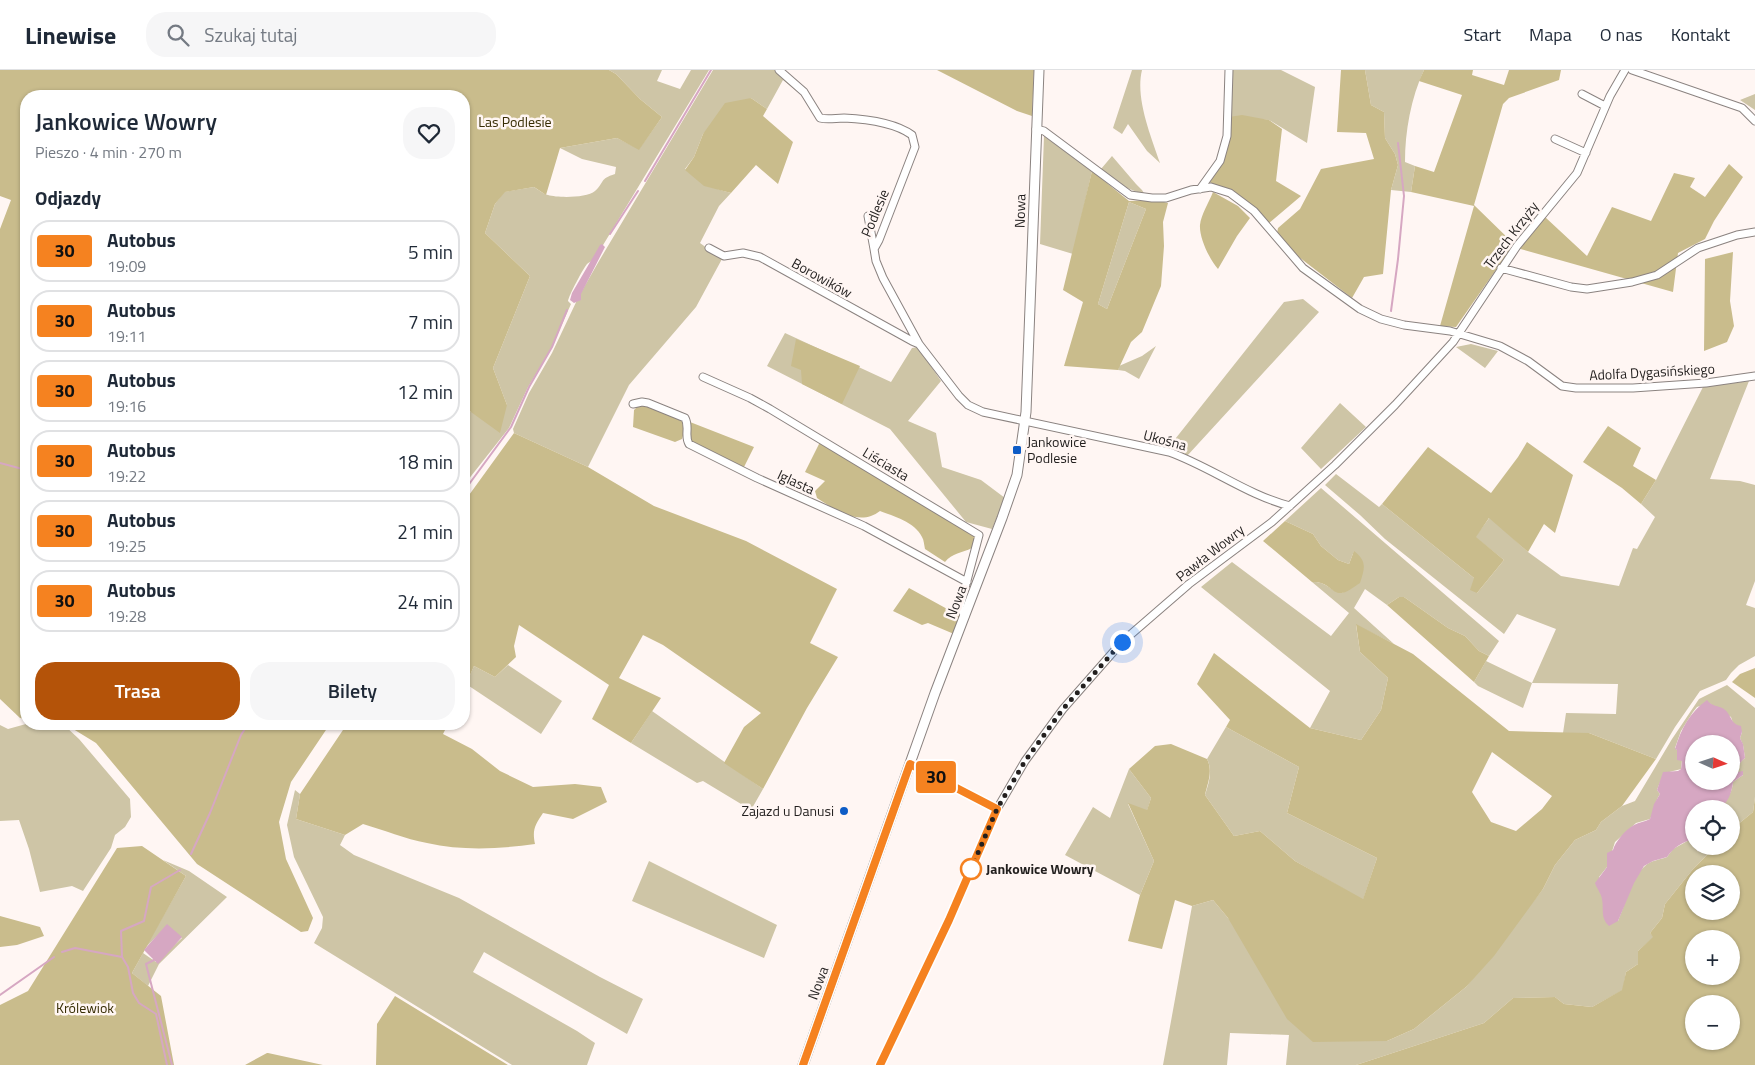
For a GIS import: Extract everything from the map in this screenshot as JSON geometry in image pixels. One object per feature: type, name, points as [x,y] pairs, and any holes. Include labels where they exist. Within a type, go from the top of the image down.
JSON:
[{"type":"street","name":"Podlesie","points":[[779,70],[804,92],[820,118],[843,118],[873,122],[898,128],[912,135],[915,147],[874,249],[876,261],[883,278],[930,360],[968,405],[983,412],[1025,421]]},
{"type":"street","name":"Nowa","points":[[803,1065],[910,764],[1014,484],[1019,465],[1025,421],[1039,70]]},
{"type":"street","points":[[1200,189],[1220,161],[1227,136],[1229,70]]},
{"type":"street","name":"Trzech Krzyży","points":[[1458,334],[1501,268],[1534,223],[1573,178],[1586,153],[1614,86],[1625,70]]},
{"type":"street","points":[[1632,70],[1742,108],[1755,121]]},
{"type":"street","points":[[1582,94],[1605,106]]},
{"type":"street","name":"Adolfa Dygasińskiego","points":[[1036,129],[1044,131],[1130,195],[1166,198],[1211,187],[1230,193],[1254,212],[1303,268],[1360,309],[1381,319],[1404,325],[1450,331],[1500,346],[1528,361],[1562,386],[1576,388],[1633,388],[1706,383],[1755,376]]},
{"type":"street","points":[[1555,139],[1586,153]]},
{"type":"street","points":[[868,216],[874,249]]},
{"type":"street","points":[[1501,268],[1571,287],[1587,289],[1632,282],[1657,275],[1698,248],[1737,235],[1755,232]]},
{"type":"street","name":"Borowików","points":[[709,248],[724,256],[743,253],[760,258],[920,344]]},
{"type":"street","name":"Pawła Wowry","points":[[880,1065],[949,920],[997,809],[1025,761],[1063,709],[1122,642],[1189,584],[1272,522],[1335,465],[1382,418],[1453,342],[1458,334]]},
{"type":"street","name":"Liściasta","points":[[703,377],[750,398],[979,535],[960,607],[965,616]]},
{"type":"street","name":"Iglasta","points":[[633,404],[648,402],[685,418],[688,424],[685,439],[689,444],[757,478],[864,526],[967,582]]},
{"type":"street","name":"Ukośna","points":[[1025,421],[1169,452],[1193,461],[1257,495],[1290,506]]},
{"type":"street","points":[[910,764],[997,809]]},
{"type":"shaded area","points":[[609,70],[662,70],[657,81],[680,89],[691,70],[709,70],[594,260],[587,264],[579,276],[568,301],[571,304],[551,349],[528,387],[509,428],[470,477],[470,412],[507,405],[493,368],[530,276],[485,233],[495,204],[504,192],[534,187],[544,194],[553,196],[572,197],[586,195],[595,191],[604,179],[615,174],[616,167],[582,159],[560,148],[617,138],[639,149],[662,117],[640,99],[616,74]]},
{"type":"shaded area","points":[[713,70],[778,70],[799,93],[783,80],[767,109],[751,98],[703,134],[694,157],[685,169],[706,184],[731,193],[719,206],[700,243],[722,259],[696,307],[629,385],[588,467],[514,433],[513,429],[529,393],[552,353],[579,296]]},
{"type":"shaded area","points":[[1132,70],[1142,70],[1140,81],[1142,105],[1160,163],[1147,151],[1128,124],[1122,134],[1113,128]]},
{"type":"shaded area","points":[[1232,70],[1281,70],[1315,87],[1307,143],[1269,120],[1229,117]]},
{"type":"shaded area","points":[[1365,70],[1424,70],[1412,103],[1406,138],[1405,162],[1415,166],[1411,192],[1391,190],[1398,165],[1395,154],[1385,138],[1384,112],[1371,105]]},
{"type":"shaded area","points":[[1755,94],[1755,110],[1740,100]]},
{"type":"shaded area","points":[[1044,136],[1092,171],[1073,254],[1040,244]]},
{"type":"shaded area","points":[[1112,156],[1145,195],[1127,188],[1101,169]]},
{"type":"shaded area","points":[[1129,202],[1146,209],[1107,309],[1098,304]]},
{"type":"shaded area","points":[[602,244],[605,247],[581,294],[581,300],[574,303],[570,300],[572,293]]},
{"type":"shaded area","points":[[1303,299],[1319,312],[1187,456],[1168,448],[1284,302]]},
{"type":"shaded area","points":[[785,333],[891,382],[912,348],[918,347],[941,381],[908,421],[936,433],[942,467],[981,480],[1005,498],[992,529],[966,522],[890,429],[767,366]]},
{"type":"shaded area","points":[[1471,344],[1498,351],[1485,368],[1456,347]]},
{"type":"shaded area","points":[[1156,346],[1139,379],[1125,371],[1118,370],[1119,366],[1142,356]]},
{"type":"shaded area","points":[[1749,381],[1710,479],[1740,481],[1755,485],[1755,581],[1746,605],[1755,608],[1755,656],[1739,665],[1726,680],[1700,691],[1656,759],[1589,733],[1563,733],[1566,713],[1616,714],[1618,684],[1532,683],[1556,629],[1517,614],[1504,634],[1385,539],[1325,485],[1336,474],[1379,507],[1382,504],[1474,578],[1477,593],[1504,560],[1475,537],[1490,517],[1528,552],[1561,576],[1619,586],[1633,548],[1637,549],[1655,517],[1641,504],[1656,480],[1703,387]]},
{"type":"shaded area","points":[[1340,403],[1366,427],[1321,469],[1301,448]]},
{"type":"shaded area","points":[[1321,488],[1499,641],[1489,656],[1479,651],[1465,636],[1448,628],[1404,597],[1399,597],[1387,605],[1365,589],[1354,608],[1394,644],[1356,625],[1360,652],[1388,678],[1381,710],[1361,740],[1310,728],[1330,691],[1201,587],[1232,562],[1331,636],[1349,613],[1312,582],[1321,583],[1343,593],[1354,551],[1349,564],[1338,560],[1321,546],[1313,534],[1285,521]]},
{"type":"shaded area","points":[[1486,661],[1532,683],[1523,708],[1478,686],[1474,682]]},
{"type":"shaded area","points":[[508,665],[562,701],[541,734],[470,687],[470,675],[474,666],[495,677]]},
{"type":"shaded area","points":[[1727,685],[1755,708],[1755,797],[1753,812],[1740,823],[1740,800],[1725,800],[1731,790],[1740,790],[1740,777],[1743,775],[1740,773],[1740,762],[1745,758],[1740,738],[1742,732],[1733,723],[1731,717],[1709,703],[1697,707],[1681,731],[1675,748],[1677,750],[1677,760],[1682,760],[1681,769],[1670,772],[1662,778],[1657,790],[1660,794],[1650,819],[1636,823],[1615,842],[1607,867],[1599,877],[1618,921],[1636,877],[1647,864],[1667,857],[1673,849],[1685,842],[1685,855],[1707,855],[1697,865],[1685,865],[1685,879],[1665,904],[1662,918],[1650,933],[1654,937],[1638,951],[1638,964],[1626,972],[1623,990],[1592,1007],[1564,1004],[1555,997],[1513,998],[1484,1023],[1356,1065],[1286,1065],[1289,1035],[1230,1033],[1227,1065],[1163,1065],[1192,906],[1213,900],[1228,918],[1387,1041],[1414,1029],[1466,987],[1543,889],[1555,865],[1575,840],[1596,830],[1601,822],[1622,806],[1635,801],[1672,739],[1699,699]]},
{"type":"shaded area","points":[[1707,700],[1711,704],[1727,711],[1733,721],[1741,726],[1742,732],[1740,738],[1740,735],[1685,735],[1685,790],[1732,790],[1727,800],[1685,800],[1685,842],[1672,850],[1667,857],[1644,866],[1634,883],[1618,921],[1609,926],[1604,920],[1603,903],[1595,883],[1607,867],[1607,853],[1613,850],[1618,840],[1628,829],[1650,819],[1654,804],[1660,794],[1657,790],[1663,772],[1681,769],[1682,761],[1677,760],[1677,750],[1675,749],[1687,722]]},
{"type":"shaded area","points":[[652,711],[763,789],[751,810],[703,781],[697,783],[631,743]]},
{"type":"shaded area","points":[[0,725],[8,729],[20,726],[20,730],[69,730],[130,799],[131,817],[125,827],[115,835],[111,848],[83,891],[72,886],[40,892],[19,820],[0,821]]},
{"type":"shaded area","points":[[1226,727],[1299,767],[1287,813],[1377,858],[1363,900],[1295,861],[1260,831],[1234,836],[1205,795],[1210,772],[1207,759]]},
{"type":"shaded area","points":[[1740,738],[1745,758],[1740,764]]},
{"type":"shaded area","points":[[1129,769],[1151,798],[1147,811],[1128,804],[1154,861],[1140,895],[1065,855],[1093,807],[1110,818]]},
{"type":"shaded area","points":[[295,790],[300,794],[296,819],[345,835],[340,845],[354,855],[459,898],[643,999],[627,1034],[484,952],[473,972],[595,1043],[587,1065],[512,1065],[314,943],[322,928],[323,917],[294,857],[287,825]]},
{"type":"shaded area","points":[[163,860],[189,871],[227,897],[159,964],[148,986],[132,973],[143,953],[156,962],[182,938],[167,926],[145,948],[186,876]]},
{"type":"shaded area","points":[[649,861],[777,925],[764,958],[632,901]]},
{"type":"shaded area","points":[[167,924],[182,937],[158,964],[144,950]]},
{"type":"green space","name":"Las Podlesie","points":[[0,70],[609,70],[616,74],[640,99],[662,117],[639,150],[617,138],[560,148],[546,195],[534,187],[505,192],[495,204],[485,233],[530,276],[493,368],[507,405],[500,433],[470,411],[470,90],[20,90],[20,718],[0,699],[0,229],[11,200],[0,196]]},
{"type":"green space","points":[[937,70],[1034,70],[1032,116],[1017,111]]},
{"type":"green space","points":[[1341,70],[1365,70],[1371,105],[1384,112],[1385,138],[1395,154],[1398,165],[1391,190],[1383,274],[1364,277],[1352,298],[1295,254],[1277,233],[1278,228],[1300,209],[1321,169],[1374,159],[1366,133],[1337,132]]},
{"type":"green space","points":[[1424,70],[1473,70],[1472,75],[1504,85],[1509,70],[1561,70],[1559,80],[1509,98],[1503,104],[1474,205],[1514,244],[1456,327],[1440,326],[1474,206],[1411,192],[1415,166],[1434,172],[1462,95],[1419,81]]},
{"type":"green space","points":[[751,98],[767,109],[763,116],[793,142],[778,184],[756,165],[731,193],[704,186],[685,170],[694,157],[703,134],[725,103]]},
{"type":"green space","points":[[1242,115],[1269,120],[1282,129],[1276,181],[1301,196],[1269,223],[1232,191],[1214,186],[1210,182],[1222,162],[1229,117]]},
{"type":"green space","points":[[1729,164],[1743,177],[1714,221],[1705,239],[1678,253],[1673,292],[1517,248],[1545,217],[1587,256],[1612,207],[1651,221],[1674,173],[1695,178],[1690,187],[1705,197]]},
{"type":"green space","points":[[1092,171],[1129,201],[1156,200],[1168,203],[1163,222],[1164,246],[1161,286],[1142,332],[1131,342],[1118,370],[1064,366],[1083,302],[1063,290]],"holes":[[[1129,202],[1146,209],[1107,309],[1098,304]]]},
{"type":"green space","points":[[1213,192],[1238,206],[1250,218],[1218,269],[1206,248],[1200,230],[1202,217]]},
{"type":"green space","points":[[1733,252],[1730,301],[1734,326],[1727,342],[1704,351],[1705,259]]},
{"type":"green space","points":[[796,339],[860,366],[842,404],[802,384],[801,370],[791,366]]},
{"type":"green space","points":[[639,405],[646,405],[682,421],[685,429],[682,439],[675,442],[633,427],[634,410]]},
{"type":"green space","points":[[690,422],[754,447],[744,467],[691,444],[688,437]]},
{"type":"green space","points":[[1608,426],[1641,448],[1633,466],[1656,480],[1641,504],[1622,488],[1583,462]]},
{"type":"green space","points":[[514,433],[588,467],[654,506],[746,541],[837,589],[810,643],[838,657],[807,708],[763,789],[724,763],[744,727],[761,713],[663,645],[643,635],[619,678],[661,698],[631,743],[592,719],[609,685],[519,625],[514,646],[516,657],[495,677],[474,666],[470,675],[470,494]]},
{"type":"green space","points":[[820,442],[975,537],[972,548],[954,555],[945,562],[925,549],[919,532],[903,520],[880,511],[872,516],[864,517],[848,515],[817,498],[815,491],[825,481],[805,472]]},
{"type":"green space","points":[[1527,442],[1573,475],[1555,533],[1544,524],[1528,552],[1489,518],[1476,537],[1504,560],[1477,593],[1470,590],[1474,578],[1382,504],[1428,447],[1491,493]]},
{"type":"green space","points":[[1285,521],[1313,534],[1321,546],[1338,560],[1349,564],[1354,551],[1361,558],[1364,565],[1360,583],[1349,590],[1338,593],[1322,583],[1312,582],[1263,541]]},
{"type":"green space","points":[[909,588],[960,616],[954,634],[928,623],[922,625],[893,611]]},
{"type":"green space","points":[[1399,597],[1404,597],[1448,628],[1465,636],[1479,651],[1489,656],[1474,682],[1387,605]]},
{"type":"green space","points":[[1356,624],[1413,654],[1509,731],[1589,733],[1656,759],[1622,806],[1601,822],[1596,830],[1575,840],[1555,865],[1543,889],[1494,956],[1466,987],[1414,1029],[1387,1041],[1313,1042],[1287,1019],[1228,918],[1213,900],[1192,906],[1175,900],[1162,949],[1128,941],[1140,895],[1154,861],[1128,803],[1147,810],[1151,798],[1129,769],[1155,746],[1171,744],[1207,759],[1210,772],[1205,795],[1234,836],[1260,831],[1295,861],[1363,899],[1377,858],[1287,813],[1299,767],[1226,727],[1230,720],[1197,684],[1214,653],[1310,728],[1361,740],[1381,710],[1388,678],[1360,652]],"holes":[[[1492,752],[1552,796],[1542,809],[1516,831],[1491,822],[1472,792]]]},
{"type":"green space","points":[[1755,668],[1755,698],[1732,682],[1740,674]]},
{"type":"green space","points":[[75,730],[326,730],[291,782],[279,822],[286,859],[313,918],[308,931],[301,932],[197,864],[96,743]]},
{"type":"green space","points":[[343,730],[445,730],[443,734],[472,749],[500,771],[533,787],[575,784],[601,787],[607,802],[573,819],[543,813],[535,828],[535,844],[495,848],[467,848],[440,846],[363,824],[345,835],[296,819],[300,794]]},
{"type":"green space","points":[[1755,797],[1755,1065],[1356,1065],[1484,1023],[1513,998],[1555,997],[1564,1004],[1592,1007],[1622,990],[1626,972],[1638,964],[1638,951],[1653,937],[1650,933],[1662,918],[1665,904],[1685,879],[1685,920],[1740,920],[1740,865],[1697,865],[1707,855],[1740,855],[1740,823],[1753,812]]},
{"type":"green space","name":"Królewiok","points":[[142,846],[186,876],[132,973],[161,996],[174,1065],[0,1065],[0,1005],[28,991],[117,848]]},
{"type":"green space","points":[[0,916],[40,927],[44,936],[17,945],[0,947]]},
{"type":"green space","points":[[395,996],[508,1065],[376,1065],[377,1024]]},
{"type":"green space","points":[[268,1053],[323,1065],[245,1065]]},
{"type":"waterway","points":[[645,181],[711,70]]},
{"type":"waterway","points":[[1391,311],[1404,196],[1398,143]]},
{"type":"waterway","points":[[610,234],[638,191]]},
{"type":"waterway","points":[[470,483],[511,427],[529,387],[552,347],[567,310]]},
{"type":"waterway","points":[[0,463],[20,468]]},
{"type":"waterway","points":[[191,854],[244,730]]},
{"type":"waterway","points":[[167,1065],[156,1014],[139,1003],[133,993],[128,967],[122,957],[121,931],[144,921],[151,887],[180,870]]},
{"type":"waterway","points":[[62,952],[75,948],[122,957]]},
{"type":"waterway","points":[[0,995],[54,957]]},
{"type":"waterway","points":[[154,960],[146,964],[172,1065]]},
{"type":"bus line","name":"30","points":[[803,1065],[910,764],[997,809],[949,920],[880,1065]]},
{"type":"place","name":"Jankowice Podlesie","points":[[1017,450]]},
{"type":"place","name":"Zajazd u Danusi","points":[[844,811]]},
{"type":"place","name":"Jankowice Wowry","points":[[971,869]]},
{"type":"route","points":[[971,869],[997,809],[1025,761],[1063,709],[1122,642]]}]
